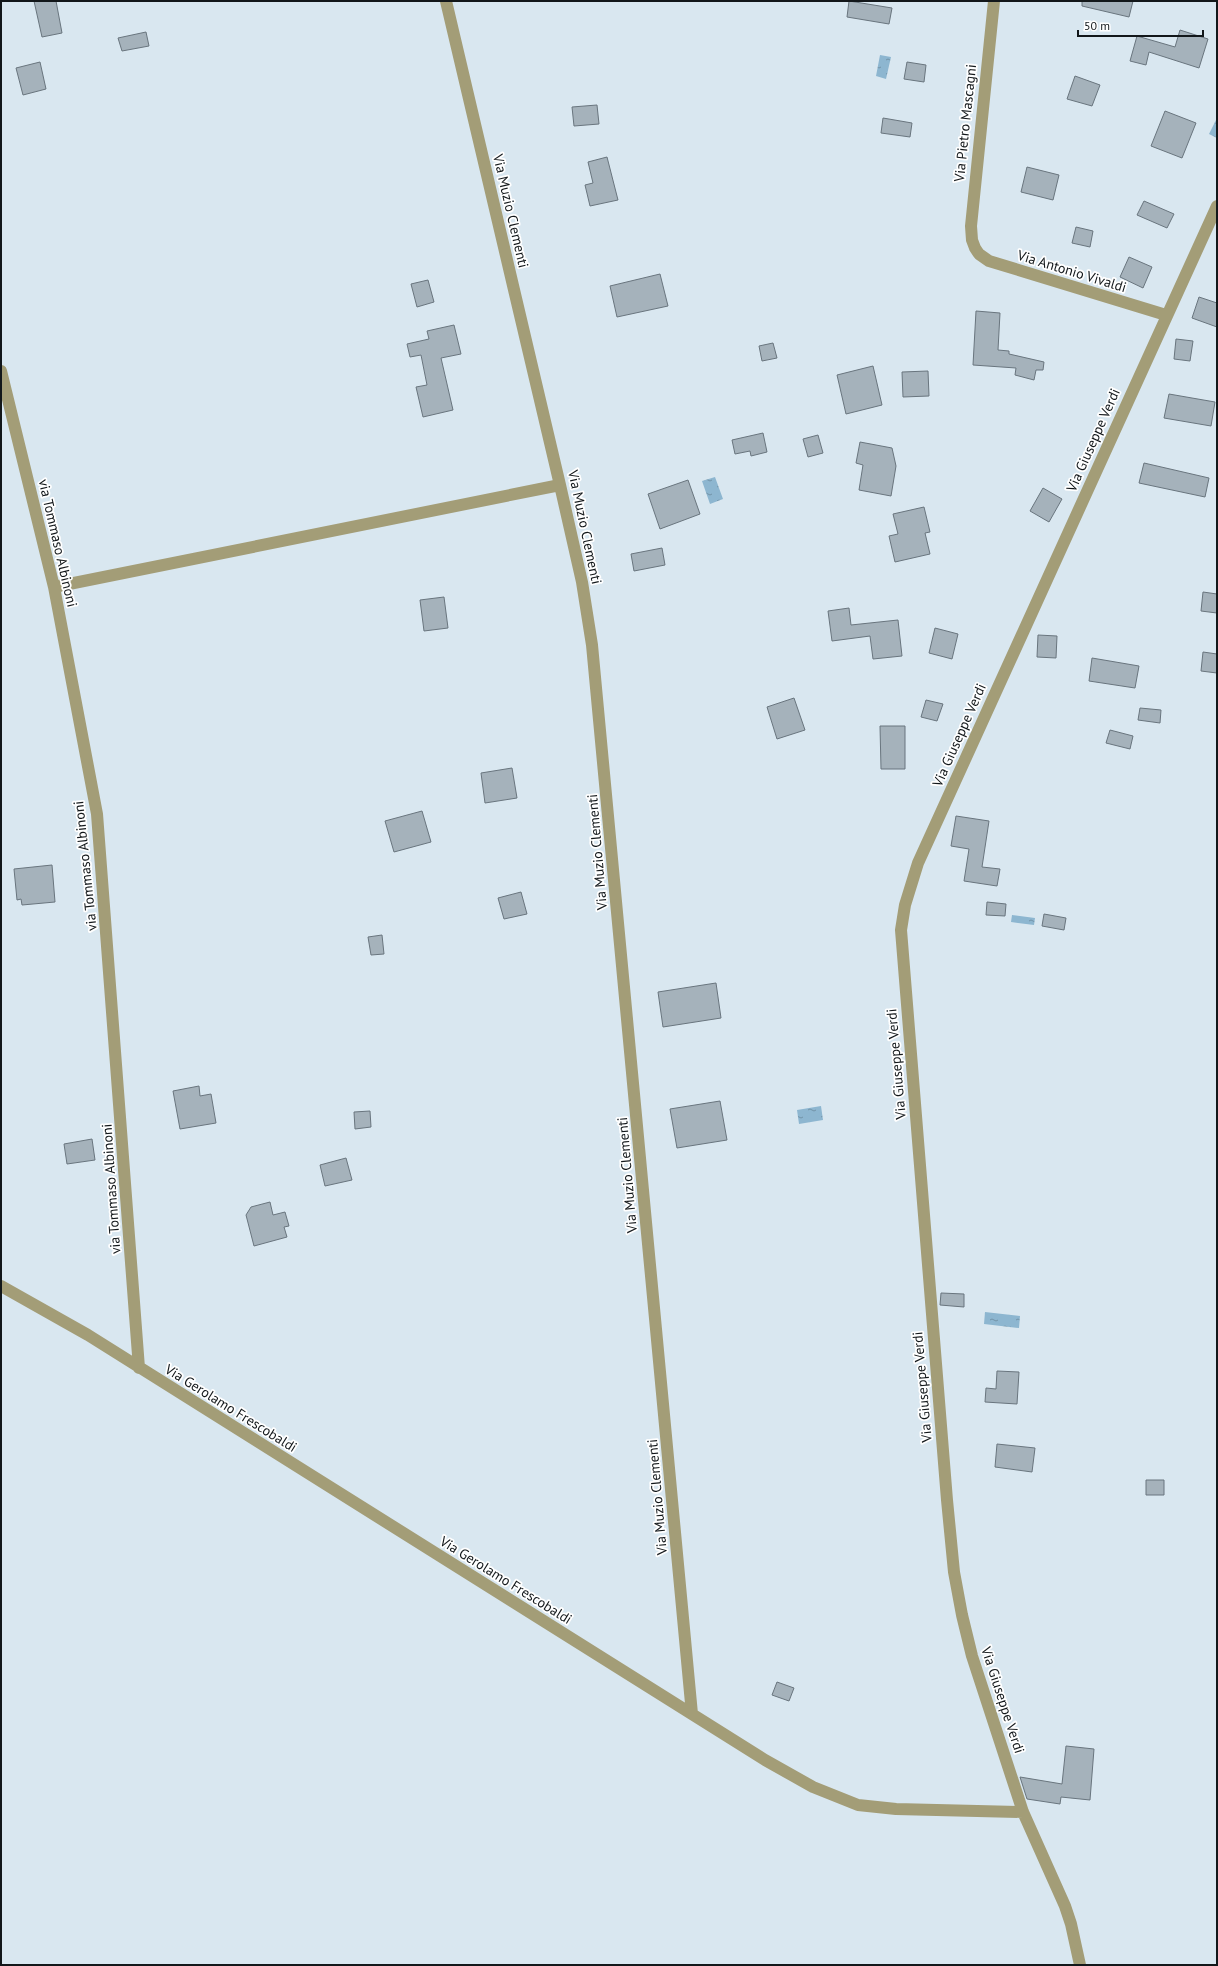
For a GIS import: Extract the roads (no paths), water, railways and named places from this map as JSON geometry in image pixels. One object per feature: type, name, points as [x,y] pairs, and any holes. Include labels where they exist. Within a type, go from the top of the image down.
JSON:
[{"type":"street","name":"Via Muzio Clementi","points":[[446,1],[586,602],[595,667],[692,1714]]},
{"type":"street","name":"Via Pietro Mascagni","points":[[975,248],[971,234],[972,198],[994,1]]},
{"type":"street","name":"Via Giuseppe Verdi","points":[[1080,1965],[1071,1924],[1023,1812],[972,1656],[954,1572],[902,956],[902,922],[905,905],[918,863],[1166,315],[1217,206]]},
{"type":"street","name":"Via Antonio Vivaldi","points":[[975,248],[979,254],[989,261],[1166,315]]},
{"type":"street","name":"via Tommaso Albinoni","points":[[1,371],[54,587],[97,814],[140,1368]]},
{"type":"street","points":[[54,587],[560,486]]},
{"type":"street","name":"Via Gerolamo Frescobaldi","points":[[1,1286],[88,1335],[764,1760],[813,1787],[858,1805],[896,1809],[1023,1812]]},
{"type":"water","points":[[880,55],[891,57],[886,79],[876,76]]},
{"type":"water","points":[[1217,118],[1217,138],[1209,134]]},
{"type":"water","points":[[715,477],[723,499],[710,504],[702,481]]},
{"type":"water","points":[[1012,915],[1035,918],[1034,925],[1011,922]]},
{"type":"water","points":[[821,1106],[823,1120],[799,1124],[797,1110]]},
{"type":"water","points":[[985,1312],[1020,1316],[1019,1328],[984,1324]]}]
